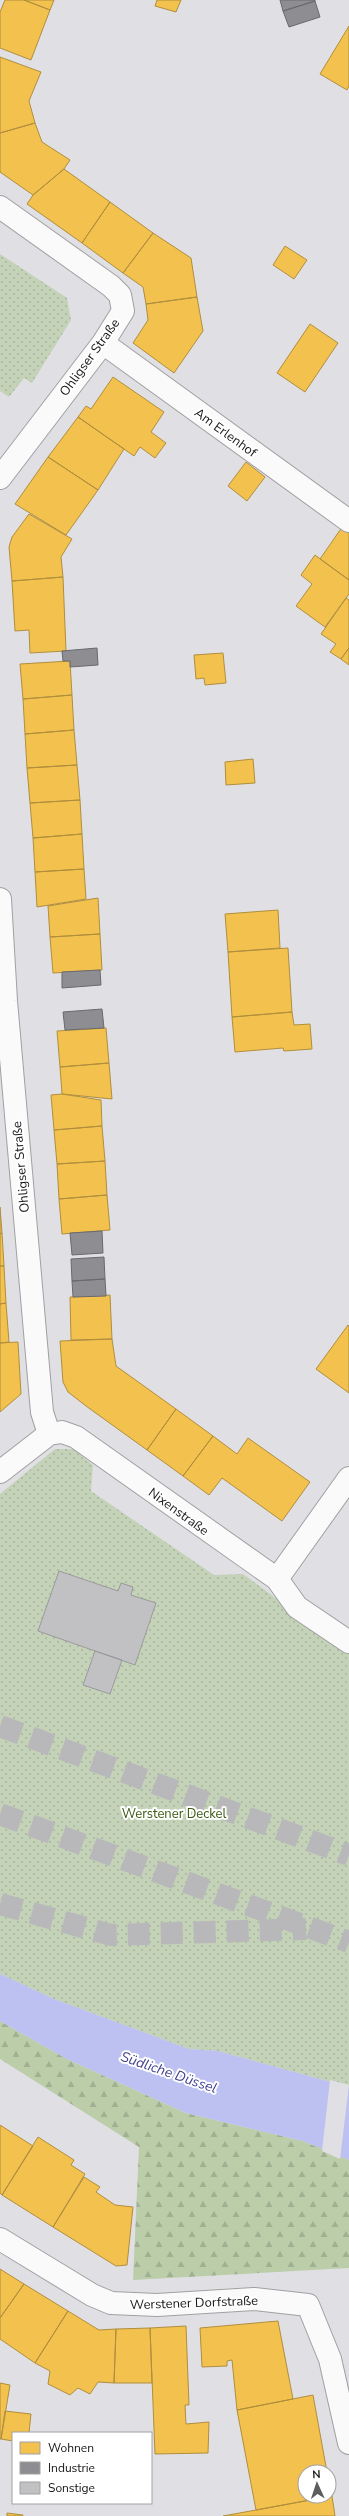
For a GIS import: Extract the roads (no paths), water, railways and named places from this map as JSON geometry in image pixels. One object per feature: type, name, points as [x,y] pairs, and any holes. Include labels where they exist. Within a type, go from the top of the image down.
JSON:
[{"type":"street","name":"Ohligser Straße","points":[[0,208],[111,286],[120,295],[123,311],[103,343],[0,478]]},
{"type":"street","name":"Am Erlenhof","points":[[103,343],[349,521]]},
{"type":"street","name":"Ohligser Straße","points":[[0,899],[6,1001],[42,1412],[49,1434]]},
{"type":"street","name":"Nixenstraße","points":[[49,1434],[62,1432],[76,1437],[277,1579],[297,1607],[349,1642]]},
{"type":"street","points":[[0,1472],[49,1434]]},
{"type":"street","points":[[277,1579],[349,1478]]},
{"type":"street","name":"Werstener Dorfstraße","points":[[0,2239],[92,2295],[111,2303],[157,2305],[254,2299],[308,2305],[330,2359],[349,2443]]},
{"type":"water","name":"Südliche Düssel","points":[[0,1974],[54,1999],[189,2049],[218,2051],[349,2087],[349,2160],[303,2141],[186,2113],[67,2059],[0,2021]]},
{"type":"tunnel","points":[[0,1726],[349,1855]]},
{"type":"tunnel","points":[[0,1814],[349,1942]]},
{"type":"tunnel","points":[[0,1904],[111,1935],[306,1929]]},
{"type":"park label","name":"Werstener Deckel","points":[[174,1813]]}]
